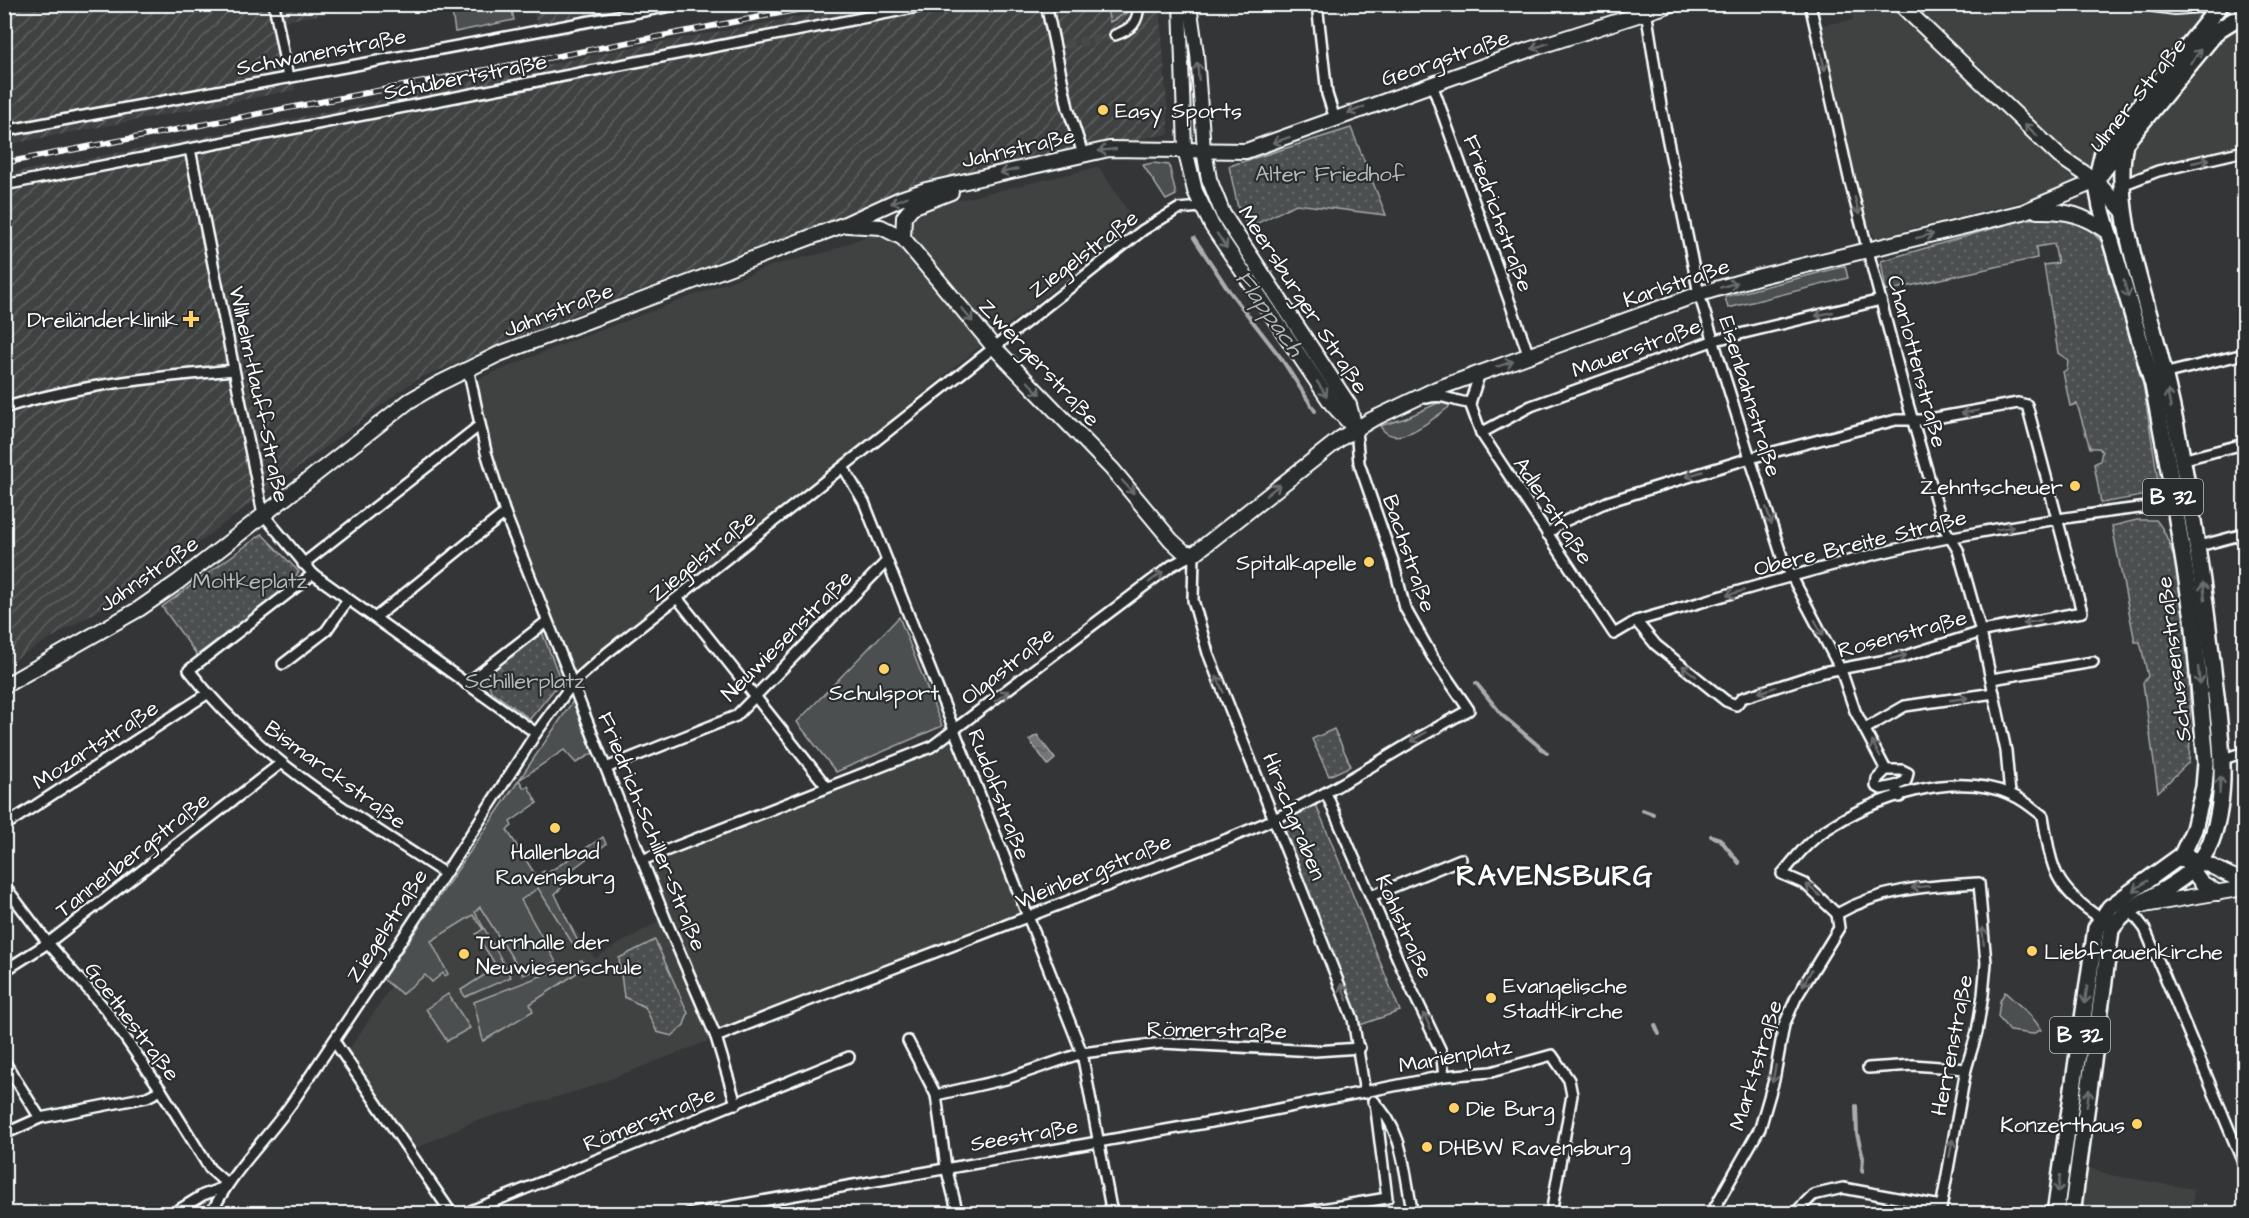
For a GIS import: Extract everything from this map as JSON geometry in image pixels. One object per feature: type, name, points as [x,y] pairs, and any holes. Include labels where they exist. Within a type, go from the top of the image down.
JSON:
[{"type":"main road","name":"Georgstraße","points":[[1204,150],[1246,151],[1643,7],[1672,4]]},
{"type":"main road","name":"Schussenstraße","points":[[1900,4],[2059,156],[2096,181],[2124,212]]},
{"type":"main road","points":[[2153,4],[2175,7],[2214,4]]},
{"type":"main road","name":"Ulmer Straße","points":[[2096,181],[2103,152],[2221,4]]},
{"type":"main road","name":"Ulmer Straße","points":[[2096,181],[2218,30],[2234,20],[2244,18]]},
{"type":"main road","name":"Schussenstraße","points":[[2107,922],[2135,908],[2196,865],[2211,842],[2218,816],[2221,760],[2203,545],[2157,375],[2124,212],[2121,163],[2125,143]]},
{"type":"main road","name":"Jahnstraße","points":[[4,686],[139,609],[409,401],[468,368],[843,225],[900,198],[1083,154],[1115,149],[1204,150]]},
{"type":"main road","name":"Meersburger Straße","points":[[1185,149],[1201,207],[1332,404],[1356,430]]},
{"type":"main road","name":"Meersburger Straße","points":[[1204,150],[1209,179],[1223,214],[1349,405],[1356,430]]},
{"type":"main road","points":[[903,238],[904,217],[912,207],[957,190],[977,178]]},
{"type":"main road","name":"Karlstraße","points":[[1356,430],[1401,405],[1480,373],[1699,294],[1761,276],[2023,212],[2096,181]]},
{"type":"main road","name":"Schussenstraße","points":[[2096,181],[2109,233],[2157,375],[2174,504],[2193,618],[2206,741],[2204,787],[2194,829],[2182,855],[2110,907],[2107,922]]},
{"type":"main road","name":"Karlstraße","points":[[2023,212],[2062,210],[2091,220],[2109,233]]},
{"type":"main road","name":"Zwergerstraße","points":[[843,225],[881,227],[903,238],[993,346],[1138,498],[1171,540],[1184,552],[1194,554]]},
{"type":"main road","name":"Olgastraße","points":[[1194,554],[1302,467],[1356,430]]},
{"type":"main road","points":[[2182,855],[2196,865],[2244,881]]},
{"type":"main road","points":[[2196,865],[2202,883],[2218,893]]},
{"type":"main road","points":[[2135,908],[2244,888]]},
{"type":"main road","name":"B 32","points":[[2055,1214],[2093,945],[2107,922]]},
{"type":"main road","name":"B 32","points":[[2072,1214],[2106,949],[2107,922]]},
{"type":"street","points":[[274,4],[288,78]]},
{"type":"street","name":"Schwanenstraße","points":[[4,131],[681,4]]},
{"type":"street","name":"Schubertstraße","points":[[4,185],[934,4]]},
{"type":"street","points":[[1046,4],[1068,108],[1083,154]]},
{"type":"street","points":[[1115,35],[1130,29],[1138,19],[1139,4]]},
{"type":"street","name":"Meersburger Straße","points":[[1180,4],[1185,149]]},
{"type":"street","name":"Meersburger Straße","points":[[1190,4],[1197,54],[1204,150]]},
{"type":"street","points":[[1317,4],[1327,94],[1335,119]]},
{"type":"street","name":"Charlottenstraße","points":[[1810,4],[1868,250],[1912,420],[1943,526],[1952,537],[1958,550],[1981,632],[1992,679],[2010,794]]},
{"type":"street","name":"Eisenbahnstraße","points":[[1643,7],[1699,294],[1750,458],[1783,560],[1841,670],[1855,711],[1886,770],[1877,779],[1876,786],[1881,789],[1895,786]]},
{"type":"street","points":[[1054,46],[1065,45]]},
{"type":"street","name":"Friedrichstraße","points":[[1432,84],[1529,356]]},
{"type":"street","name":"Wilhelm-Hauff-Straße","points":[[190,149],[263,514],[313,574],[536,734]]},
{"type":"street","points":[[2122,185],[2158,171],[2244,151]]},
{"type":"street","name":"Ziegelstraße","points":[[224,1186],[291,1106],[536,734],[573,683],[607,653],[678,599],[993,346],[1143,230],[1178,209],[1201,207]]},
{"type":"street","name":"Mauerstraße","points":[[1481,433],[1531,406],[1715,340],[1881,300]]},
{"type":"street","points":[[2157,375],[2244,354]]},
{"type":"street","name":"Friedrich-Schiller-Straße","points":[[468,368],[479,426],[505,513],[546,622],[573,683],[642,860],[716,1037],[736,1104]]},
{"type":"street","points":[[4,408],[88,386],[144,378],[234,370]]},
{"type":"street","points":[[1401,405],[1436,396],[1470,403],[1480,373]]},
{"type":"street","name":"Adlerstraße","points":[[1470,403],[1481,433],[1614,634]]},
{"type":"street","points":[[1547,534],[1563,522],[1607,502],[1750,458],[1896,420],[1912,420],[2018,404],[2027,405],[2058,519]]},
{"type":"street","points":[[303,564],[479,426]]},
{"type":"street","name":"Bachstraße","points":[[1356,430],[1359,463],[1392,561],[1405,608],[1432,656],[1469,710]]},
{"type":"street","points":[[2189,458],[2244,444]]},
{"type":"street","name":"Rudolfstraße","points":[[843,467],[864,502],[1026,918],[1082,1053],[1112,1214]]},
{"type":"street","points":[[2174,504],[2186,489]]},
{"type":"street","name":"Obere Breite Straße","points":[[1614,634],[1636,621],[1791,576],[1952,537],[2058,519],[2174,504]]},
{"type":"street","points":[[376,617],[505,513]]},
{"type":"street","name":"Rosenstraße","points":[[1636,621],[1656,645],[1726,701],[1736,705],[1742,698],[1823,672],[1902,657],[1981,632],[2082,612],[2058,519]]},
{"type":"street","points":[[2203,545],[2244,534]]},
{"type":"street","name":"Olgastraße","points":[[642,860],[931,747],[955,732],[1171,566],[1194,554]]},
{"type":"street","name":"Hirschgraben","points":[[1194,554],[1192,600],[1208,653],[1343,990],[1360,1048],[1365,1093]]},
{"type":"street","name":"Neuwiesenstraße","points":[[606,768],[736,716],[887,561]]},
{"type":"street","name":"Bismarckstraße","points":[[313,574],[189,670],[240,729],[280,764],[444,873]]},
{"type":"street","points":[[678,599],[827,787]]},
{"type":"street","points":[[283,664],[326,631],[348,600]]},
{"type":"street","points":[[466,684],[546,622]]},
{"type":"street","points":[[1992,679],[2093,662]]},
{"type":"street","name":"Mozartstraße","points":[[4,826],[207,693]]},
{"type":"street","points":[[1865,729],[1905,706],[1994,693]]},
{"type":"street","name":"Weinbergstraße","points":[[716,1037],[922,955],[1026,918],[1274,819],[1326,793],[1420,736],[1469,710]]},
{"type":"street","points":[[2221,760],[2244,752]]},
{"type":"street","name":"Tannenbergstraße","points":[[4,971],[48,944],[280,764]]},
{"type":"street","points":[[1886,770],[1902,770],[1908,773],[1906,781],[1895,786],[1900,797]]},
{"type":"street","points":[[1837,914],[1805,884],[1782,874],[1803,848],[1823,832],[1858,811],[1935,787],[1954,785],[2010,794],[2043,816],[2050,857],[2067,893],[2107,922]]},
{"type":"street","name":"Kohlstraße","points":[[1326,793],[1441,1051],[1444,1076]]},
{"type":"street","points":[[1371,896],[1461,859]]},
{"type":"street","name":"Herrenstraße","points":[[1837,914],[1876,895],[1918,886],[1979,883],[1986,963],[1977,1032],[1966,1070],[1941,1210]]},
{"type":"street","name":"Goethestraße","points":[[4,885],[48,944],[106,1010],[161,1090],[210,1169],[224,1186]]},
{"type":"street","points":[[2135,908],[2244,1165]]},
{"type":"street","name":"Marktstraße","points":[[1711,1214],[1760,1128],[1774,1080],[1784,1025],[1839,928],[1837,914]]},
{"type":"street","points":[[334,1041],[452,1214]]},
{"type":"street","points":[[908,1041],[936,1095],[946,1167],[958,1214]]},
{"type":"street","name":"Römerstraße","points":[[936,1095],[1006,1079],[1082,1053],[1162,1043],[1315,1051],[1360,1048]]},
{"type":"street","name":"Marienplatz","points":[[1365,1093],[1444,1076],[1491,1072],[1552,1055],[1569,1080],[1572,1095],[1551,1214]]},
{"type":"street","name":"Römerstraße","points":[[463,1214],[849,1057]]},
{"type":"street","points":[[4,1061],[40,1118]]},
{"type":"street","points":[[1868,1068],[1913,1065],[1966,1070]]},
{"type":"street","points":[[4,1134],[40,1118],[147,1097],[161,1090]]},
{"type":"street","points":[[1365,1093],[1381,1107],[1395,1133],[1402,1151],[1413,1214]]},
{"type":"street","name":"Seestraße","points":[[688,1214],[1365,1093]]},
{"type":"street","points":[[1292,1214],[1387,1198],[1374,1115],[1375,1102]]},
{"type":"street","points":[[172,1214],[203,1195],[224,1186]]},
{"type":"street","points":[[210,1214],[224,1186]]},
{"type":"street","points":[[1794,1214],[1813,1195],[1843,1188],[1866,1188],[1941,1210]]},
{"type":"shaded area","points":[[532,4],[699,5],[540,40]]},
{"type":"shaded area","points":[[1851,4],[2244,5],[2244,146],[1875,238],[1866,220],[1821,25],[1853,20]]},
{"type":"shaded area","points":[[5,5],[376,5],[284,21],[295,90],[5,145]]},
{"type":"shaded area","points":[[864,5],[1160,5],[1169,134],[1078,150],[940,180],[581,312],[415,380],[142,585],[5,665],[5,174],[239,130],[617,50]]},
{"type":"shaded area","points":[[1099,167],[1137,225],[980,346],[573,682],[505,513],[471,382],[556,347],[774,265],[830,251],[950,202]]},
{"type":"shaded area","points":[[955,732],[1026,918],[587,1088],[472,1122],[410,1151],[344,1057],[479,856],[539,879],[595,958],[664,918],[642,860],[931,747]]},
{"type":"shaded area","points":[[2088,1167],[2104,1174],[2194,1189],[2192,1213],[2083,1214]]},
{"type":"green space","points":[[451,5],[511,5],[514,20],[455,32]]},
{"type":"green space","points":[[1106,5],[1126,5],[1126,13],[1110,22]]},
{"type":"green space","name":"Alter Friedhof","points":[[1351,128],[1386,215],[1296,204],[1248,228],[1238,208],[1229,166]]},
{"type":"green space","points":[[1153,163],[1169,165],[1176,195],[1166,200],[1143,165]]},
{"type":"green space","points":[[2062,218],[2089,229],[2102,242],[2143,384],[2160,493],[2101,503],[2094,464],[2100,461],[2102,452],[2099,448],[2090,448],[2077,404],[2070,406],[2063,372],[2067,369],[2068,360],[2058,353],[2044,265],[2058,263],[2054,244],[2036,247],[2037,258],[1886,291],[1881,261],[2025,219]]},
{"type":"green space","points":[[1845,266],[1848,278],[1728,308],[1725,297]]},
{"type":"green space","points":[[1444,400],[1450,404],[1448,408],[1414,431],[1395,436],[1387,433],[1380,426],[1406,418]]},
{"type":"green space","points":[[2137,520],[2156,520],[2167,539],[2176,566],[2182,599],[2189,672],[2189,762],[2158,792],[2143,683],[2148,676],[2140,642],[2135,642],[2112,526]]},
{"type":"green space","name":"Moltkeplatz","points":[[262,534],[299,572],[282,592],[197,655],[162,607]]},
{"type":"green space","name":"Schulsport","points":[[899,617],[942,726],[836,772],[797,722]]},
{"type":"green space","name":"Schillerplatz","points":[[542,632],[561,681],[530,719],[491,691],[485,674]]},
{"type":"green space","points":[[573,701],[593,753],[576,763],[564,750],[519,780]]},
{"type":"green space","points":[[1334,729],[1351,766],[1329,776],[1312,739]]},
{"type":"green space","points":[[519,780],[524,788],[528,786],[537,803],[510,822],[512,826],[507,830],[536,876],[544,871],[546,874],[603,837],[606,844],[561,878],[563,886],[555,894],[579,944],[576,949],[538,888],[521,900],[556,962],[523,975],[480,907],[475,912],[511,977],[465,997],[461,990],[497,967],[476,934],[483,929],[473,915],[431,941],[448,974],[445,976],[443,973],[432,982],[425,975],[402,994],[383,979]]},
{"type":"green space","points":[[1315,802],[1400,1011],[1360,1025],[1278,820]]},
{"type":"green space","points":[[655,940],[688,1013],[684,1025],[672,1036],[657,1032],[645,1007],[624,997],[619,958]]},
{"type":"green space","points":[[582,960],[586,967],[530,1004],[533,1011],[483,1041],[474,1002]]},
{"type":"green space","points":[[2005,992],[2030,1014],[2041,1030],[2032,1034],[2010,1031],[1998,1017],[2000,1001]]},
{"type":"green space","points":[[448,994],[470,1028],[447,1041],[426,1009]]},
{"type":"water","points":[[1037,735],[1055,759],[1048,765],[1029,740]]},
{"type":"waterway","name":"Flappach","points":[[1194,238],[1230,292],[1281,358],[1315,411]]},
{"type":"waterway","name":"Flappach","points":[[1476,683],[1503,716],[1547,753]]},
{"type":"waterway","name":"Flappach","points":[[1642,810],[1653,814]]},
{"type":"waterway","name":"Flappach","points":[[1711,836],[1720,839],[1739,863]]},
{"type":"waterway","points":[[1655,1025],[1659,1034]]},
{"type":"waterway","name":"Flappach","points":[[1856,1106],[1857,1134],[1863,1158],[1862,1171]]},
{"type":"waterway","name":"Flappach","points":[[1807,1207],[1820,1197]]},
{"type":"tunnel","points":[[1065,45],[1115,35]]},
{"type":"railway","points":[[4,163],[827,4]]},
{"type":"place","name":"Easy Sports","points":[[1103,110]]},
{"type":"place","name":"Dreiländerklinik","points":[[191,319]]},
{"type":"place","name":"Zehntscheuer","points":[[2075,486]]},
{"type":"place","name":"Spitalkapelle","points":[[1369,562]]},
{"type":"place","name":"Schulsport","points":[[884,669]]},
{"type":"place","name":"Hallenbad Ravensburg","points":[[555,828]]},
{"type":"place","name":"Liebfrauenkirche","points":[[2032,951]]},
{"type":"place","name":"Turnhalle der Neuwiesenschule","points":[[464,954]]},
{"type":"place","name":"Evangelische Stadtkirche","points":[[1491,998]]},
{"type":"place","name":"Die Burg","points":[[1454,1108]]},
{"type":"place","name":"Konzerthaus","points":[[2137,1124]]},
{"type":"place","name":"DHBW Ravensburg","points":[[1427,1147]]},
{"type":"district","name":"RAVENSBURG","points":[[1555,875]]}]
